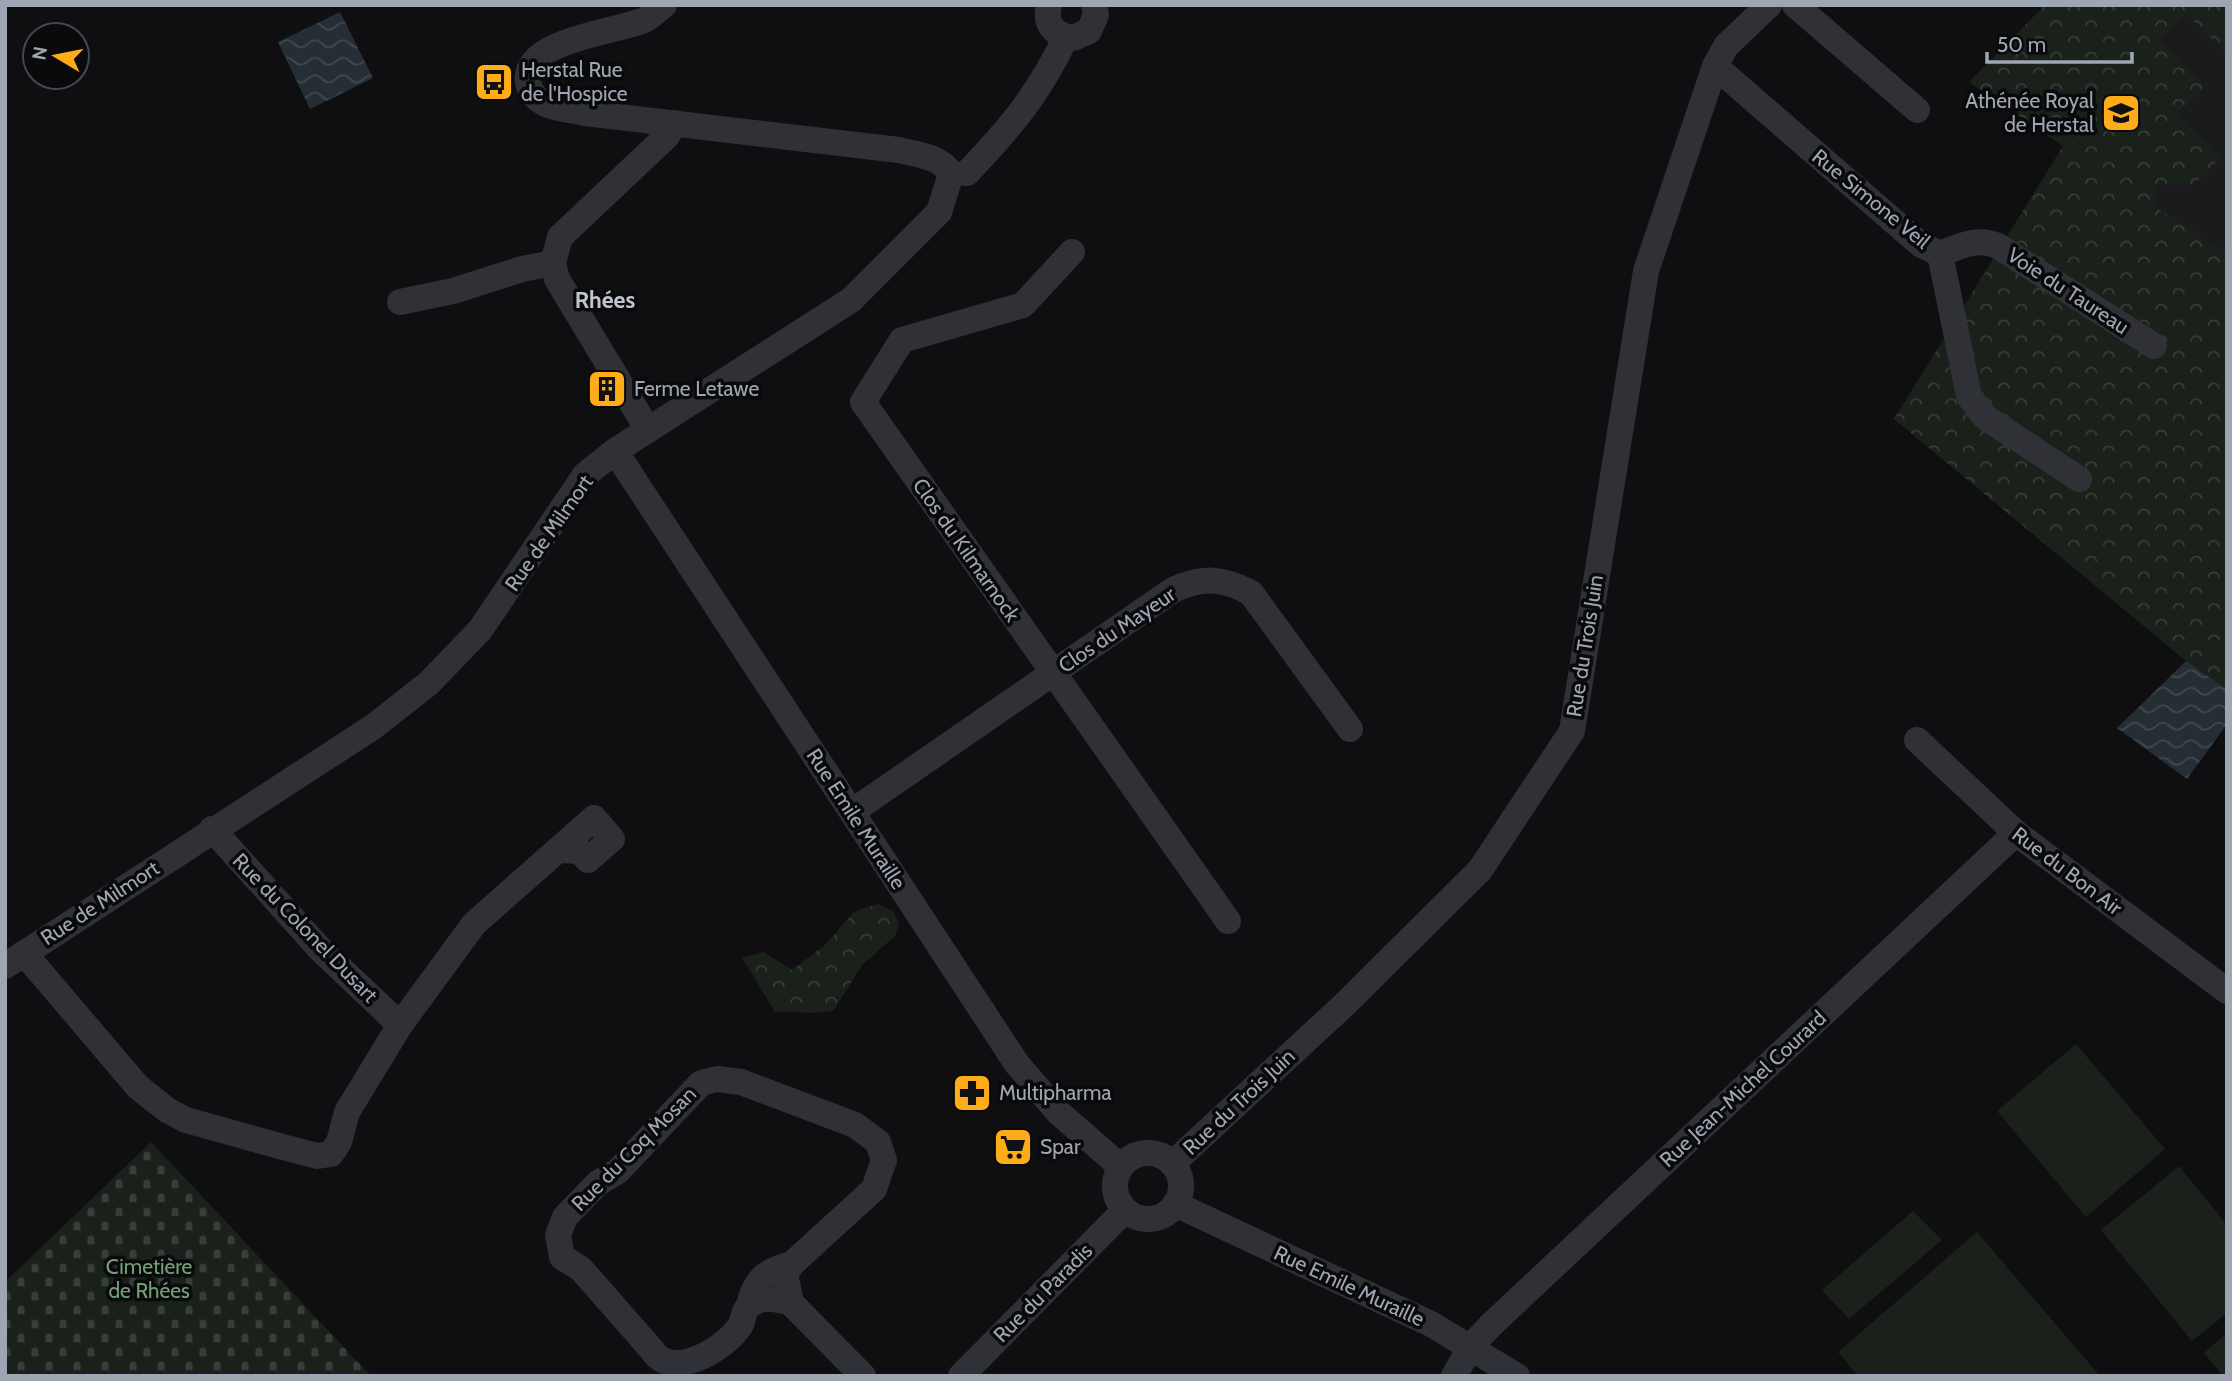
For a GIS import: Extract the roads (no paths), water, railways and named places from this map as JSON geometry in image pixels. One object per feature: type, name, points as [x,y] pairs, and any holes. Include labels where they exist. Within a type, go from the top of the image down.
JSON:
[{"type":"street","name":"Rue de Milmort","points":[[15,959],[373,727],[434,678],[497,609],[585,475],[615,451],[851,300],[939,212],[951,174],[947,167],[932,158],[899,150],[585,113],[543,104],[532,94],[528,79],[533,62],[547,48],[645,20],[664,5]]},
{"type":"street","points":[[1049,5],[1050,25],[1066,37],[1081,36],[1089,30],[1096,15],[1094,5]]},
{"type":"street","name":"Rue du Trois Juin","points":[[1172,1164],[1344,1005],[1480,870],[1572,731],[1646,271],[1716,66],[1727,46],[1769,5]]},
{"type":"street","points":[[1795,5],[1917,110]]},
{"type":"street","points":[[967,173],[1007,131],[1044,82],[1066,37]]},
{"type":"street","name":"Rue Simone Veil","points":[[1716,66],[1920,244],[1940,254],[1969,396],[1975,408],[1984,417],[2079,479]]},
{"type":"street","points":[[648,430],[557,279],[553,263],[560,237],[667,136],[674,122]]},
{"type":"street","name":"Voie du Taureau","points":[[1940,254],[1971,242],[1986,241],[1998,246],[2154,346]]},
{"type":"street","name":"Clos du Kilmarnock","points":[[1072,252],[1023,305],[902,340],[863,402],[1228,921]]},
{"type":"street","points":[[400,302],[453,291],[522,268],[553,263]]},
{"type":"street","name":"Rue Emile Muraille","points":[[615,451],[733,635],[853,811],[1017,1064],[1059,1113],[1121,1167]]},
{"type":"street","name":"Clos du Mayeur","points":[[853,811],[1173,590],[1198,581],[1228,581],[1251,593],[1350,729]]},
{"type":"street","name":"Rue du Bon Air","points":[[1917,740],[2016,834],[2227,990]]},
{"type":"street","name":"Rue du Colonel Dusart","points":[[212,829],[320,948],[400,1025]]},
{"type":"street","name":"Rue Jean-Michel Courard","points":[[1454,1376],[1471,1346],[2016,834]]},
{"type":"street","points":[[15,959],[138,1087],[167,1110],[186,1120],[317,1156],[331,1154],[339,1142],[347,1112],[400,1025],[458,946],[482,916],[558,850]]},
{"type":"street","name":"Rue du Coq Mosan","points":[[717,1079],[741,1082],[855,1125],[878,1142],[884,1160],[874,1189],[790,1284],[768,1270],[758,1282],[743,1313],[741,1325],[704,1362],[692,1367],[666,1365],[657,1360],[652,1350],[581,1269],[562,1257],[558,1235],[565,1217],[598,1183],[618,1171],[701,1083],[717,1079]]},
{"type":"street","points":[[1140,1153],[1152,1153],[1172,1164],[1181,1184],[1175,1204],[1157,1217],[1146,1219],[1125,1210],[1116,1195],[1114,1185],[1121,1167],[1140,1153]]},
{"type":"street","name":"Rue Emile Muraille","points":[[1175,1204],[1431,1324],[1517,1376]]},
{"type":"street","name":"Rue du Paradis","points":[[961,1376],[1125,1210]]},
{"type":"street","points":[[749,1305],[790,1284],[863,1376]]},
{"type":"water","points":[[340,12],[373,78],[310,109],[278,42]]},
{"type":"water","points":[[2186,661],[2227,689],[2227,724],[2187,779],[2117,728]]},
{"type":"place","name":"Herstal Rue de l'Hospice","points":[[494,82]]},
{"type":"place","name":"Athénée Royal de Herstal","points":[[2121,113]]},
{"type":"place","name":"Ferme Letawe","points":[[607,389]]},
{"type":"place","name":"Multipharma","points":[[972,1093]]},
{"type":"place","name":"Spar","points":[[1013,1147]]},
{"type":"district","name":"Rhées","points":[[605,300]]},
{"type":"park label","name":"Cimetière de Rhées","points":[[149,1279]]}]
